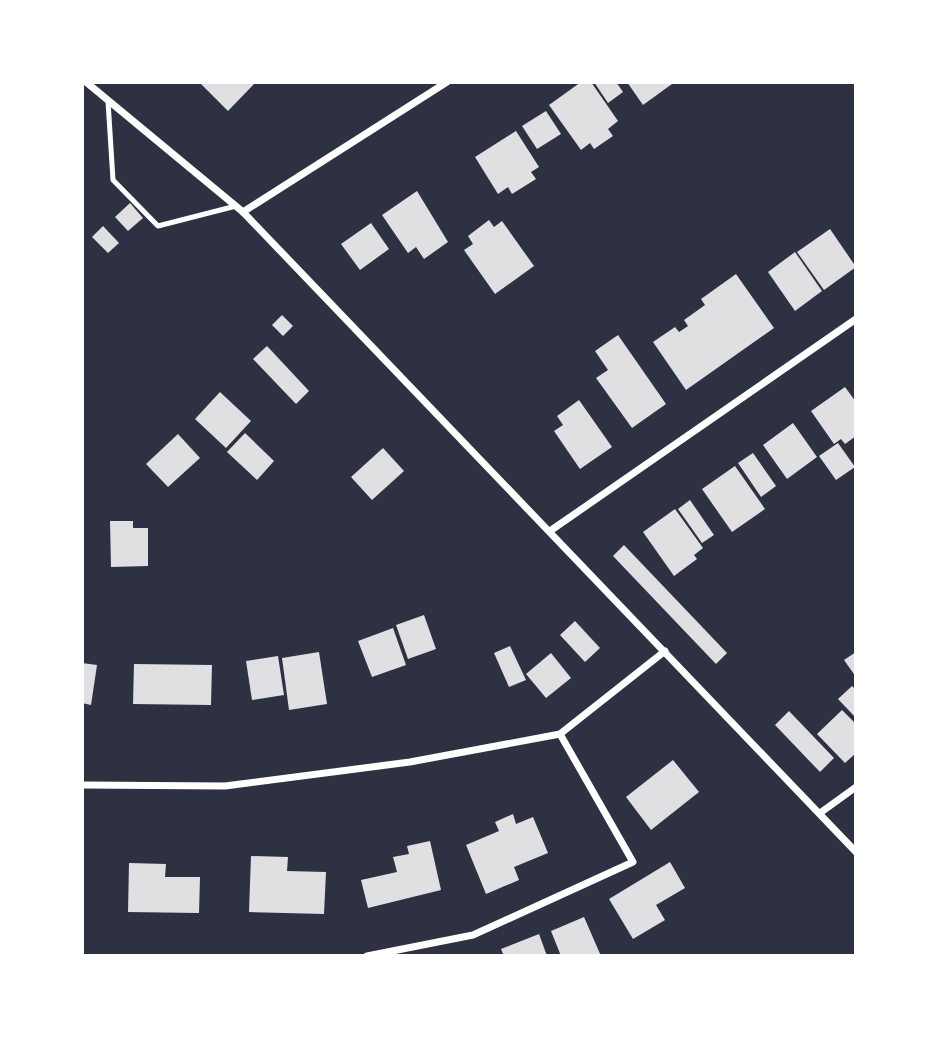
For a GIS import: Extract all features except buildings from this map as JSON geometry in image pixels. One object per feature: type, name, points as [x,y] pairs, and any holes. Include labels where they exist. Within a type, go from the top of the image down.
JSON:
[{"type":"street","points":[[86,82],[243,212],[856,852]]},
{"type":"street","points":[[243,212],[447,82]]},
{"type":"street","points":[[550,531],[856,319]]},
{"type":"street","points":[[82,785],[225,786],[410,762],[560,734],[665,651]]},
{"type":"street","points":[[366,956],[473,935],[633,862],[560,734]]},
{"type":"street","points":[[820,813],[856,787]]},
{"type":"lane","points":[[108,101],[113,180],[158,226],[236,206]]}]
